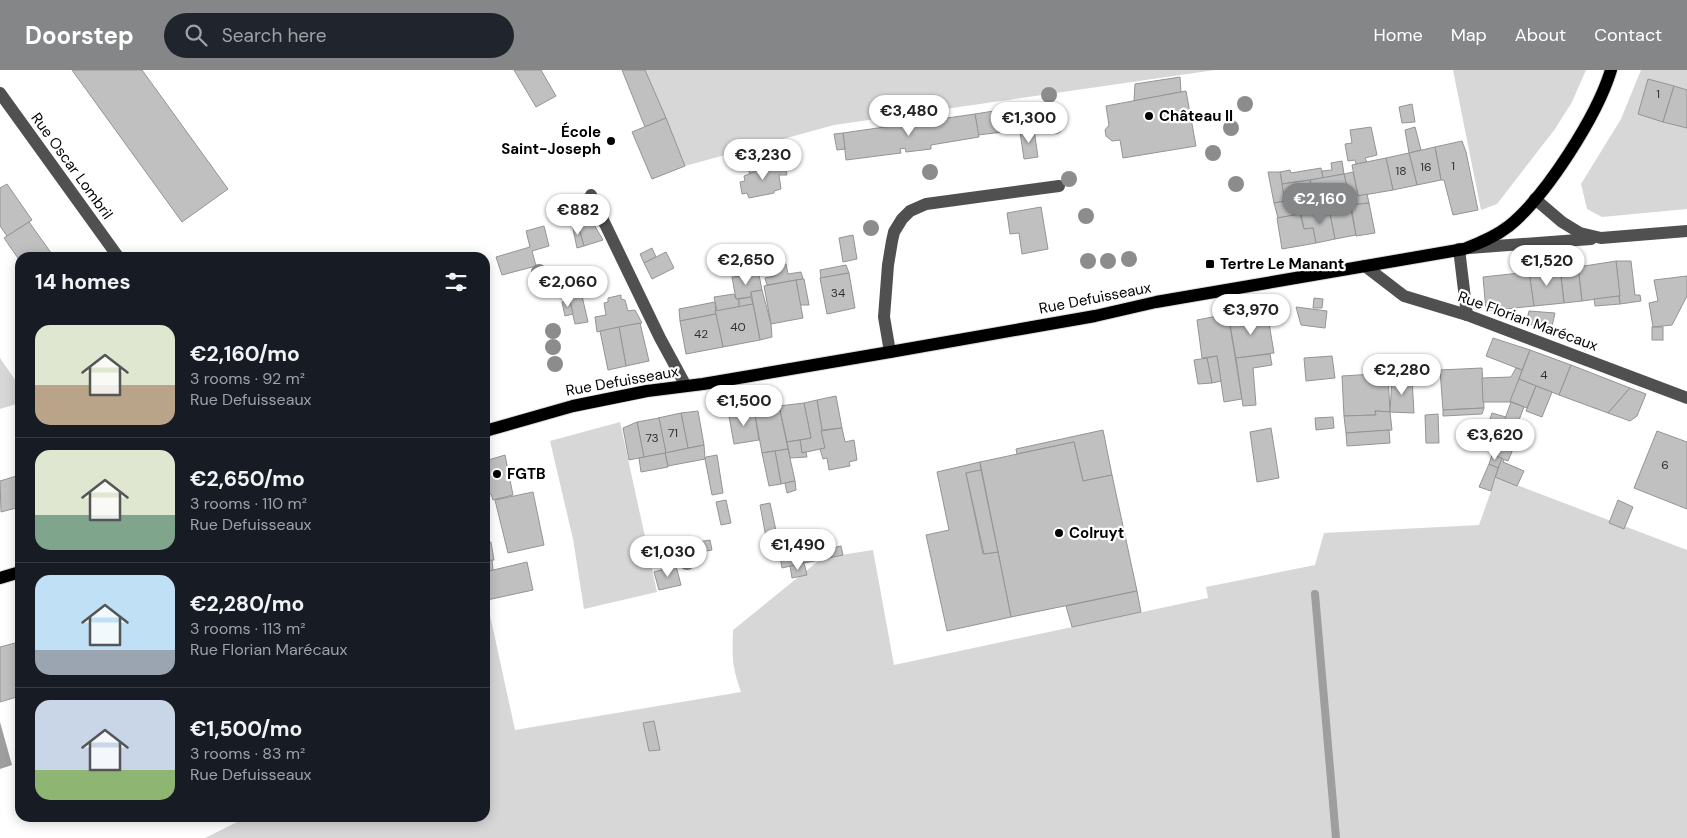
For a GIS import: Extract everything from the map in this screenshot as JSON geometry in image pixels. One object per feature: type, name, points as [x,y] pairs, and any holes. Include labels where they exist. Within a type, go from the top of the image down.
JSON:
[{"type":"main road","name":"Rue Defuisseaux","points":[[490,430],[582,404],[647,391],[890,352],[1095,316],[1156,302],[1462,249],[1488,240],[1506,228],[1520,217],[1535,199],[1590,119],[1611,70]]},
{"type":"main road","points":[[0,578],[15,574]]},
{"type":"street","name":"Rue Oscar Lombril","points":[[0,92],[114,252]]},
{"type":"street","points":[[890,352],[884,317],[889,251],[894,232],[902,219],[910,211],[926,204],[1059,186]]},
{"type":"street","points":[[591,194],[660,338],[686,386]]},
{"type":"street","points":[[1535,199],[1562,222],[1580,233],[1601,238]]},
{"type":"street","points":[[1467,315],[1462,249],[1687,231]]},
{"type":"street","name":"Rue Florian Marécaux","points":[[1364,266],[1404,296],[1467,315],[1687,398]]},
{"type":"shaded area","points":[[645,70],[1215,70],[834,125],[685,166]]},
{"type":"shaded area","points":[[1453,70],[1586,70],[1572,102],[1555,129],[1497,204],[1481,210]]},
{"type":"shaded area","points":[[1641,70],[1687,70],[1687,209],[1602,217],[1587,209],[1581,184],[1621,119]]},
{"type":"shaded area","points":[[0,358],[15,380],[15,404],[0,409]]},
{"type":"shaded area","points":[[620,422],[657,592],[584,609],[573,539],[550,441]]},
{"type":"shaded area","points":[[1496,477],[1687,550],[1687,838],[205,838],[237,822],[490,822],[490,615],[515,730],[741,692],[733,662],[733,630],[822,558],[873,550],[894,665],[1208,598],[1206,587],[1315,565],[1324,533],[1479,525]]},
{"type":"shaded area","points":[[0,722],[12,765],[0,769]]},
{"type":"building","points":[[72,70],[142,70],[228,189],[182,222]]},
{"type":"building","points":[[514,70],[541,70],[556,96],[536,107]]},
{"type":"building","points":[[622,70],[645,70],[666,118],[645,127]]},
{"type":"building","points":[[1180,77],[1181,92],[1134,101],[1135,84]]},
{"type":"building","points":[[1648,79],[1674,86],[1663,122],[1638,114]]},
{"type":"building","points":[[1674,86],[1687,90],[1687,128],[1663,122]]},
{"type":"building","name":"Château II","points":[[1186,91],[1196,146],[1123,158],[1120,140],[1112,141],[1106,136],[1105,130],[1109,125],[1106,106]]},
{"type":"building","points":[[1412,104],[1415,122],[1402,123],[1399,107]]},
{"type":"building","points":[[1000,110],[1003,132],[978,135],[975,114]]},
{"type":"building","points":[[975,114],[979,137],[931,145],[931,149],[906,152],[905,148],[900,149],[901,153],[846,160],[843,133]]},
{"type":"building","points":[[666,118],[685,166],[652,179],[632,132]]},
{"type":"building","points":[[1371,127],[1377,155],[1365,158],[1367,162],[1356,164],[1355,160],[1348,161],[1345,144],[1352,143],[1350,130]]},
{"type":"building","points":[[1415,127],[1421,150],[1409,153],[1405,130]]},
{"type":"building","points":[[1034,130],[1038,157],[1024,159],[1020,132]]},
{"type":"building","points":[[843,133],[845,149],[837,150],[834,134]]},
{"type":"building","points":[[1462,141],[1478,210],[1453,215],[1444,180],[1441,180],[1435,147]]},
{"type":"building","points":[[1435,147],[1441,180],[1417,185],[1409,153]]},
{"type":"building","points":[[1409,153],[1417,185],[1393,190],[1386,158]]},
{"type":"building","points":[[1386,158],[1393,190],[1358,196],[1352,165]]},
{"type":"building","points":[[766,159],[767,167],[750,176],[747,162]]},
{"type":"building","points":[[1342,161],[1344,174],[1323,178],[1322,171],[1332,170],[1331,163]]},
{"type":"building","points":[[785,165],[787,175],[779,175],[781,189],[774,191],[774,193],[749,198],[747,193],[742,194],[740,182],[745,181],[744,176],[767,167]]},
{"type":"building","points":[[1321,168],[1323,178],[1282,184],[1280,172],[1290,170],[1291,173]]},
{"type":"building","points":[[1268,172],[1280,172],[1285,201],[1274,203]]},
{"type":"building","points":[[1353,172],[1358,196],[1367,194],[1369,203],[1351,205],[1344,174]]},
{"type":"building","points":[[1344,174],[1351,205],[1315,211],[1310,180]]},
{"type":"building","points":[[1310,180],[1315,211],[1278,218],[1274,203],[1285,201],[1282,184]]},
{"type":"building","points":[[7,184],[32,220],[7,236],[0,226],[0,188]]},
{"type":"building","points":[[1369,203],[1375,233],[1356,236],[1351,205]]},
{"type":"building","points":[[1350,205],[1356,235],[1335,239],[1329,209]]},
{"type":"building","points":[[1041,207],[1048,249],[1022,254],[1019,233],[1010,234],[1007,213]]},
{"type":"building","points":[[1329,209],[1335,239],[1316,243],[1313,228],[1304,229],[1301,214]]},
{"type":"building","points":[[1300,214],[1304,229],[1313,228],[1316,243],[1282,249],[1277,218]]},
{"type":"building","points":[[590,218],[603,240],[584,246],[577,222]]},
{"type":"building","points":[[29,222],[50,252],[15,252],[15,254],[4,238]]},
{"type":"building","points":[[577,222],[584,246],[577,248],[572,224]]},
{"type":"building","points":[[544,226],[549,246],[532,251],[536,266],[502,275],[496,257],[530,247],[526,231]]},
{"type":"building","points":[[853,235],[857,259],[843,262],[839,238]]},
{"type":"building","points":[[652,248],[656,257],[644,263],[640,254]]},
{"type":"building","points":[[747,250],[755,275],[743,277],[736,254]]},
{"type":"building","points":[[666,252],[674,268],[652,279],[644,263]]},
{"type":"building","points":[[1616,261],[1631,261],[1635,295],[1640,295],[1641,301],[1620,304]]},
{"type":"building","points":[[1616,261],[1620,296],[1582,301],[1578,267]]},
{"type":"building","points":[[786,264],[788,274],[801,272],[803,279],[767,285],[765,278],[775,276],[773,267]]},
{"type":"building","points":[[846,265],[849,273],[821,278],[820,270]]},
{"type":"building","points":[[1578,267],[1582,301],[1564,303],[1560,268]]},
{"type":"building","points":[[1560,268],[1564,303],[1534,306],[1529,272]]},
{"type":"building","points":[[1529,272],[1534,306],[1486,311],[1483,277]]},
{"type":"building","points":[[849,273],[855,308],[827,314],[820,278]]},
{"type":"building","points":[[759,275],[762,290],[751,292],[751,297],[736,299],[732,277]]},
{"type":"building","points":[[1687,276],[1687,296],[1672,325],[1653,327],[1649,303],[1658,301],[1654,280]]},
{"type":"building","points":[[804,279],[809,305],[800,305],[796,280]]},
{"type":"building","points":[[796,280],[803,318],[771,324],[764,286]]},
{"type":"building","points":[[762,290],[771,324],[772,337],[760,340],[751,292]]},
{"type":"building","points":[[734,294],[736,299],[739,299],[739,307],[717,311],[714,297]]},
{"type":"building","points":[[621,295],[621,299],[625,300],[628,311],[635,310],[642,323],[597,332],[595,317],[606,315],[604,303],[608,302],[608,298]]},
{"type":"building","points":[[582,296],[588,322],[575,324],[569,298]]},
{"type":"building","points":[[1619,296],[1620,304],[1595,306],[1594,299]]},
{"type":"building","points":[[751,297],[753,304],[739,307],[739,299]]},
{"type":"building","points":[[1314,298],[1323,299],[1322,308],[1313,308]]},
{"type":"building","points":[[570,300],[573,314],[565,316],[562,302]]},
{"type":"building","points":[[715,302],[716,314],[680,321],[679,309]]},
{"type":"building","points":[[753,304],[760,340],[723,347],[715,311]]},
{"type":"building","points":[[1296,307],[1327,311],[1325,328],[1301,325]]},
{"type":"building","points":[[1529,311],[1555,313],[1551,331],[1526,323]]},
{"type":"building","points":[[1244,313],[1244,321],[1268,317],[1274,353],[1236,358],[1228,314]]},
{"type":"building","points":[[716,314],[723,347],[686,354],[680,321]]},
{"type":"building","points":[[1228,314],[1242,399],[1224,402],[1217,356],[1202,358],[1197,320]]},
{"type":"building","points":[[640,323],[649,361],[626,366],[619,327]]},
{"type":"building","points":[[619,327],[626,366],[608,370],[600,331]]},
{"type":"building","points":[[1652,327],[1663,327],[1663,340],[1652,340]]},
{"type":"building","points":[[1493,338],[1530,350],[1522,370],[1486,356]]},
{"type":"building","points":[[1530,350],[1571,365],[1559,395],[1519,379]]},
{"type":"building","points":[[1270,354],[1272,365],[1253,368],[1256,405],[1243,406],[1236,358]]},
{"type":"building","points":[[1217,356],[1221,381],[1212,383],[1207,358]]},
{"type":"building","points":[[1332,356],[1335,378],[1306,381],[1304,358]]},
{"type":"building","points":[[1207,358],[1212,383],[1198,384],[1194,360]]},
{"type":"building","points":[[1571,365],[1630,388],[1608,413],[1559,395]]},
{"type":"building","points":[[1482,368],[1484,408],[1443,410],[1440,370]]},
{"type":"building","points":[[1516,368],[1522,370],[1511,402],[1483,402],[1482,378],[1511,377]]},
{"type":"building","points":[[1388,375],[1390,412],[1375,411],[1376,415],[1344,416],[1342,376]]},
{"type":"building","points":[[1392,378],[1412,378],[1414,413],[1390,412]]},
{"type":"building","points":[[1519,379],[1536,386],[1527,408],[1510,401]]},
{"type":"building","points":[[1536,386],[1552,392],[1542,417],[1526,411]]},
{"type":"building","points":[[1630,388],[1646,394],[1637,416],[1630,421],[1608,413]]},
{"type":"building","points":[[836,396],[842,428],[822,430],[817,400]]},
{"type":"building","points":[[817,400],[825,448],[802,453],[800,440],[811,438],[804,403]]},
{"type":"building","points":[[1511,402],[1524,407],[1514,433],[1519,435],[1508,461],[1492,455]]},
{"type":"building","points":[[804,403],[811,438],[787,442],[779,406]]},
{"type":"building","points":[[779,406],[788,449],[762,453],[754,410]]},
{"type":"building","points":[[1484,408],[1482,414],[1443,416],[1443,410]]},
{"type":"building","points":[[754,410],[759,440],[734,444],[729,416]]},
{"type":"building","points":[[698,411],[704,445],[688,448],[681,413]]},
{"type":"building","points":[[1375,411],[1390,412],[1392,430],[1346,433],[1344,416],[1376,415]]},
{"type":"building","points":[[681,413],[688,448],[666,453],[658,418]]},
{"type":"building","points":[[1492,413],[1506,417],[1495,447],[1482,442]]},
{"type":"building","points":[[1438,414],[1439,443],[1426,443],[1425,415]]},
{"type":"building","points":[[1333,417],[1334,428],[1316,430],[1315,418]]},
{"type":"building","points":[[659,418],[666,453],[644,457],[637,422]]},
{"type":"building","points":[[637,422],[644,457],[629,460],[623,428]]},
{"type":"building","points":[[842,428],[845,442],[854,440],[857,460],[849,462],[850,466],[829,470],[827,458],[823,459],[820,449],[825,448],[821,431]]},
{"type":"building","points":[[1271,428],[1279,478],[1257,482],[1250,432]]},
{"type":"building","points":[[1103,430],[1112,475],[1083,481],[1074,442],[1017,454],[1016,449]]},
{"type":"building","points":[[1389,430],[1390,443],[1347,446],[1346,433]]},
{"type":"building","points":[[1657,431],[1687,442],[1687,509],[1634,488]]},
{"type":"building","points":[[800,440],[802,453],[806,452],[807,457],[790,458],[787,442]]},
{"type":"building","name":"Colruyt","points":[[1074,442],[1083,481],[1112,475],[1137,591],[1011,617],[980,462]]},
{"type":"building","points":[[704,445],[705,459],[668,466],[665,453]]},
{"type":"building","points":[[788,449],[795,481],[781,484],[775,451]]},
{"type":"building","points":[[775,451],[781,484],[769,486],[762,453]]},
{"type":"building","points":[[665,453],[668,467],[641,472],[639,458]]},
{"type":"building","name":"FGTB","points":[[505,455],[513,495],[493,500],[490,494],[490,460]]},
{"type":"building","points":[[717,455],[723,493],[712,495],[705,459],[706,457]]},
{"type":"building","points":[[1492,455],[1502,458],[1498,468],[1489,464]]},
{"type":"building","points":[[1502,458],[1503,462],[1524,471],[1517,486],[1495,477]]},
{"type":"building","points":[[980,462],[981,470],[966,473],[983,554],[998,552],[1011,617],[947,631],[926,535],[949,530],[937,472]]},
{"type":"building","points":[[1489,464],[1498,468],[1491,491],[1479,487]]},
{"type":"building","points":[[981,470],[998,552],[984,554],[966,473]]},
{"type":"building","points":[[15,476],[15,508],[1,512],[0,481]]},
{"type":"building","points":[[795,481],[796,490],[787,493],[785,483]]},
{"type":"building","points":[[533,492],[544,545],[508,553],[495,500]]},
{"type":"building","points":[[726,500],[731,523],[721,525],[716,502]]},
{"type":"building","points":[[1618,500],[1633,507],[1624,529],[1609,523]]},
{"type":"building","points":[[770,503],[778,540],[785,538],[787,549],[796,547],[795,541],[800,540],[804,563],[782,568],[779,551],[769,553],[760,505]]},
{"type":"building","points":[[806,539],[807,545],[818,543],[820,551],[841,546],[843,555],[804,563],[800,540]]},
{"type":"building","points":[[710,540],[712,550],[701,552],[698,542]]},
{"type":"building","points":[[490,542],[494,560],[490,560]]},
{"type":"building","points":[[490,560],[492,560],[493,570],[490,571]]},
{"type":"building","points":[[527,562],[533,590],[490,599],[490,571]]},
{"type":"building","points":[[804,563],[807,575],[792,578],[790,566]]},
{"type":"building","points":[[676,566],[681,585],[659,590],[654,572]]},
{"type":"building","points":[[1137,591],[1141,612],[1072,627],[1066,606]]},
{"type":"building","points":[[15,643],[15,698],[0,702],[0,647]]},
{"type":"building","points":[[654,721],[660,750],[649,751],[643,723]]},
{"type":"waterway","points":[[1315,594],[1336,838]]},
{"type":"place","name":"Château II","points":[[1149,116]]},
{"type":"place","name":"École Saint-Joseph","points":[[611,141]]},
{"type":"place","name":"Tertre Le Manant","points":[[1210,264]]},
{"type":"place","name":"FGTB","points":[[497,474]]},
{"type":"place","name":"Colruyt","points":[[1059,533]]}]
